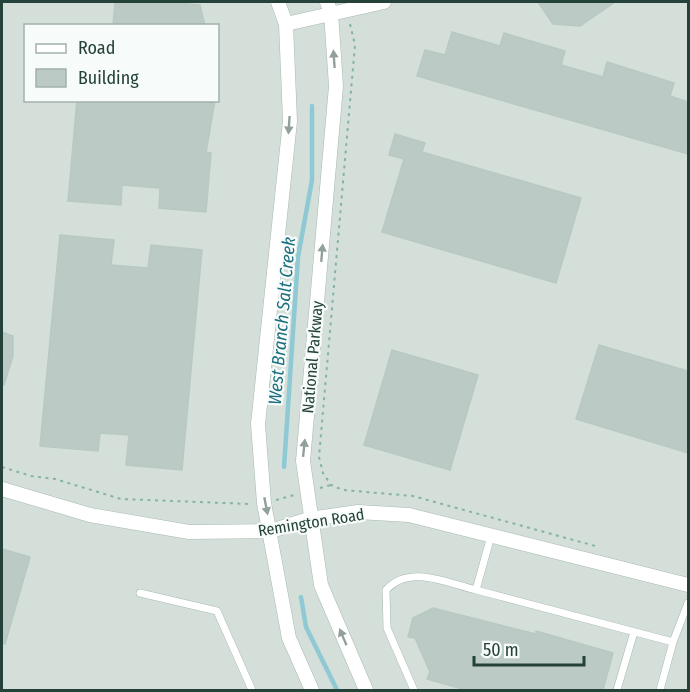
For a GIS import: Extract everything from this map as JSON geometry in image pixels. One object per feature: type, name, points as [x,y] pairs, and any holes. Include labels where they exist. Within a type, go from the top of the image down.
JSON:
[{"type":"street","points":[[278,2],[286,24],[290,121],[258,424],[264,503],[289,638],[312,690]]},
{"type":"street","points":[[286,24],[329,7],[346,9],[384,2]]},
{"type":"street","name":"National Parkway","points":[[329,7],[336,86],[303,461],[309,519],[321,585],[366,690]]},
{"type":"street","name":"Remington Road","points":[[2,489],[90,515],[189,532],[271,531],[309,519],[358,512],[409,515],[688,585]]},
{"type":"lane","points":[[476,590],[491,536]]},
{"type":"lane","points":[[414,690],[387,628],[386,590],[394,581],[413,575],[673,642]]},
{"type":"lane","points":[[140,593],[218,611],[252,690]]},
{"type":"lane","points":[[660,690],[673,642],[688,603]]},
{"type":"lane","points":[[617,690],[634,632]]},
{"type":"path","points":[[2,467],[31,476],[55,479],[121,499],[264,503],[332,485],[323,473],[320,457],[355,45],[346,9]]},
{"type":"shaded area","points":[[2,2],[688,2],[688,690],[2,690]]},
{"type":"building","points":[[115,2],[188,2],[188,4],[200,5],[205,24],[113,24]]},
{"type":"building","points":[[538,2],[615,2],[580,26],[553,24]]},
{"type":"building","points":[[452,32],[500,46],[504,33],[565,51],[561,65],[603,77],[607,62],[674,83],[670,96],[688,102],[688,154],[417,76],[425,50],[445,55]]},
{"type":"building","points":[[77,102],[215,102],[206,152],[211,153],[206,212],[159,208],[160,188],[122,185],[121,205],[68,201]]},
{"type":"building","points":[[395,134],[425,143],[422,152],[581,198],[556,283],[382,232],[404,159],[389,155]]},
{"type":"building","points":[[60,235],[114,240],[111,265],[148,268],[151,245],[202,250],[182,470],[126,465],[129,435],[100,433],[98,451],[40,446]]},
{"type":"building","points":[[2,332],[13,336],[13,356],[4,385],[2,384]]},
{"type":"building","points":[[599,345],[688,371],[688,453],[576,419]]},
{"type":"building","points":[[392,350],[478,375],[450,470],[364,445]]},
{"type":"building","points":[[2,549],[30,557],[5,644],[2,643]]},
{"type":"building","points":[[433,608],[536,634],[536,631],[613,653],[603,690],[466,690],[427,679],[430,672],[415,638],[408,637],[413,618]]},
{"type":"waterway","name":"West Branch Salt Creek","points":[[284,467],[298,257],[312,180],[312,106]]},
{"type":"waterway","name":"West Branch Salt Creek","points":[[301,597],[306,627],[337,690]]}]
